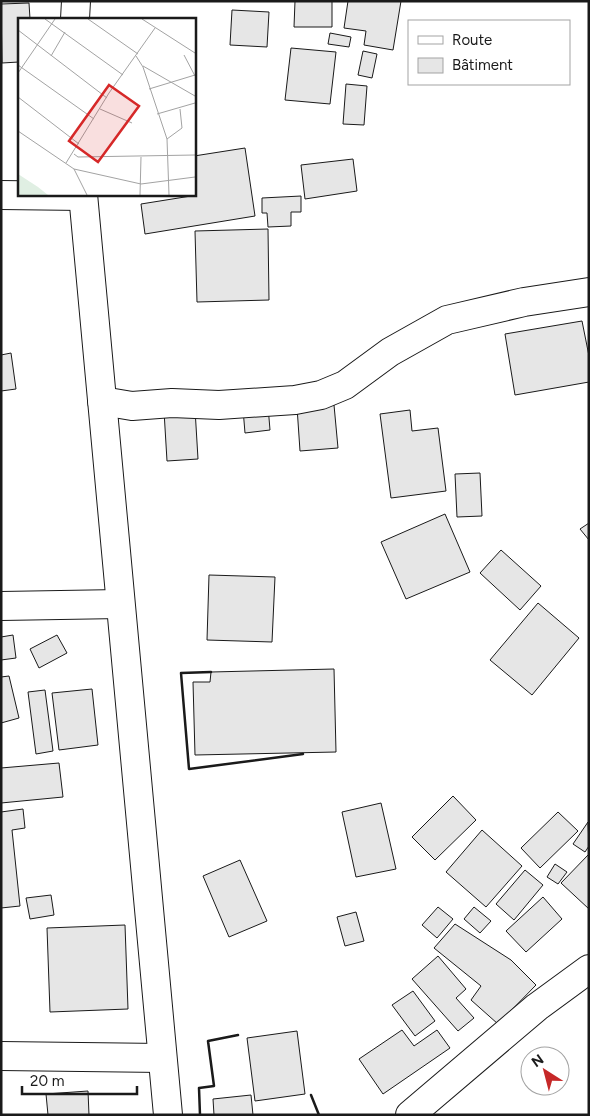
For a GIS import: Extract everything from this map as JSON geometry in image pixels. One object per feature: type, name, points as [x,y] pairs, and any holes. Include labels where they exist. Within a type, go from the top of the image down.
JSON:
[{"type":"street","points":[[76,1],[76,18]]},
{"type":"street","points":[[1,196],[83,195],[168,1115]]},
{"type":"street","points":[[102,401],[132,406],[172,403],[219,405],[295,400],[320,395],[345,385],[390,352],[447,320],[524,302],[589,292]]},
{"type":"street","points":[[1,606],[120,604]]},
{"type":"street","points":[[410,1115],[537,1007],[589,969]]},
{"type":"street","points":[[1,1056],[162,1058]]},
{"type":"building","points":[[295,1],[332,1],[332,27],[294,27]]},
{"type":"building","points":[[348,1],[401,1],[393,50],[364,45],[366,31],[344,28]]},
{"type":"building","points":[[29,3],[30,18],[18,18],[18,62],[2,63],[1,4]]},
{"type":"building","points":[[232,10],[269,12],[267,47],[230,45]]},
{"type":"building","points":[[330,33],[351,37],[349,47],[328,44]]},
{"type":"building","points":[[291,48],[336,52],[330,104],[285,100]]},
{"type":"building","points":[[363,51],[377,54],[372,78],[358,75]]},
{"type":"building","points":[[346,84],[367,86],[364,125],[343,124]]},
{"type":"building","points":[[245,148],[255,216],[145,234],[141,204],[195,195],[195,156]]},
{"type":"building","points":[[353,159],[357,191],[305,199],[301,165]]},
{"type":"building","points":[[301,196],[301,212],[291,212],[291,226],[268,227],[267,213],[262,213],[262,198]]},
{"type":"building","points":[[268,229],[269,300],[197,302],[195,231]]},
{"type":"building","points":[[582,321],[589,356],[589,382],[515,395],[505,334]]},
{"type":"building","points":[[11,353],[16,389],[1,391],[1,355]]},
{"type":"building","points":[[334,405],[338,448],[300,451],[297,407]]},
{"type":"building","points":[[268,406],[270,430],[245,433],[243,409]]},
{"type":"building","points":[[195,409],[198,459],[167,461],[164,411]]},
{"type":"building","points":[[410,410],[412,431],[438,428],[446,491],[391,498],[380,414]]},
{"type":"building","points":[[480,473],[482,516],[457,517],[455,474]]},
{"type":"building","points":[[445,514],[470,572],[406,599],[381,542]]},
{"type":"building","points":[[589,523],[589,540],[580,529]]},
{"type":"building","points":[[501,550],[541,586],[520,610],[480,573]]},
{"type":"building","points":[[209,575],[275,577],[272,642],[207,640]]},
{"type":"building","points":[[538,603],[579,638],[532,695],[490,660]]},
{"type":"building","points":[[13,635],[16,658],[1,660],[1,637]]},
{"type":"building","points":[[57,635],[67,653],[39,668],[30,649]]},
{"type":"building","points":[[334,669],[336,752],[195,755],[193,682],[210,682],[211,672]]},
{"type":"building","points":[[9,676],[19,718],[1,723],[1,677]]},
{"type":"building","points":[[92,689],[98,745],[59,750],[52,693]]},
{"type":"building","points":[[45,690],[53,751],[36,754],[28,692]]},
{"type":"building","points":[[59,763],[63,797],[1,803],[1,768]]},
{"type":"building","points":[[453,796],[476,820],[435,860],[412,837]]},
{"type":"building","points":[[381,803],[396,869],[356,877],[342,812]]},
{"type":"building","points":[[23,809],[25,828],[12,830],[20,906],[1,908],[1,812]]},
{"type":"building","points":[[558,812],[578,831],[540,868],[521,848]]},
{"type":"building","points":[[588,822],[589,846],[585,852],[573,844]]},
{"type":"building","points":[[482,830],[522,866],[486,907],[446,872]]},
{"type":"building","points":[[589,854],[589,909],[561,883]]},
{"type":"building","points":[[240,860],[267,921],[229,937],[203,876]]},
{"type":"building","points":[[555,864],[567,872],[558,884],[547,877]]},
{"type":"building","points":[[525,870],[543,885],[514,920],[496,904]]},
{"type":"building","points":[[51,895],[54,915],[30,919],[26,898]]},
{"type":"building","points":[[543,897],[562,919],[526,952],[506,931]]},
{"type":"building","points":[[438,907],[453,919],[437,938],[422,925]]},
{"type":"building","points":[[474,907],[491,921],[480,933],[464,919]]},
{"type":"building","points":[[356,912],[364,941],[345,946],[337,917]]},
{"type":"building","points":[[455,924],[511,960],[536,985],[498,1024],[471,1000],[481,986],[434,948]]},
{"type":"building","points":[[125,925],[128,1009],[50,1012],[47,928]]},
{"type":"building","points":[[438,956],[466,989],[456,998],[474,1018],[458,1031],[412,979]]},
{"type":"building","points":[[413,991],[435,1021],[415,1036],[392,1005]]},
{"type":"building","points":[[402,1030],[414,1046],[437,1030],[450,1048],[383,1094],[359,1059]]},
{"type":"building","points":[[297,1031],[305,1094],[255,1101],[247,1038]]},
{"type":"building","points":[[88,1091],[89,1115],[48,1115],[46,1094]]},
{"type":"building","points":[[251,1095],[253,1115],[214,1115],[213,1099]]},
{"type":"wall","points":[[211,672],[181,673],[189,769],[303,754]]},
{"type":"wall","points":[[200,1115],[199,1088],[214,1086],[208,1041],[238,1035]]},
{"type":"wall","points":[[311,1095],[319,1115]]}]
